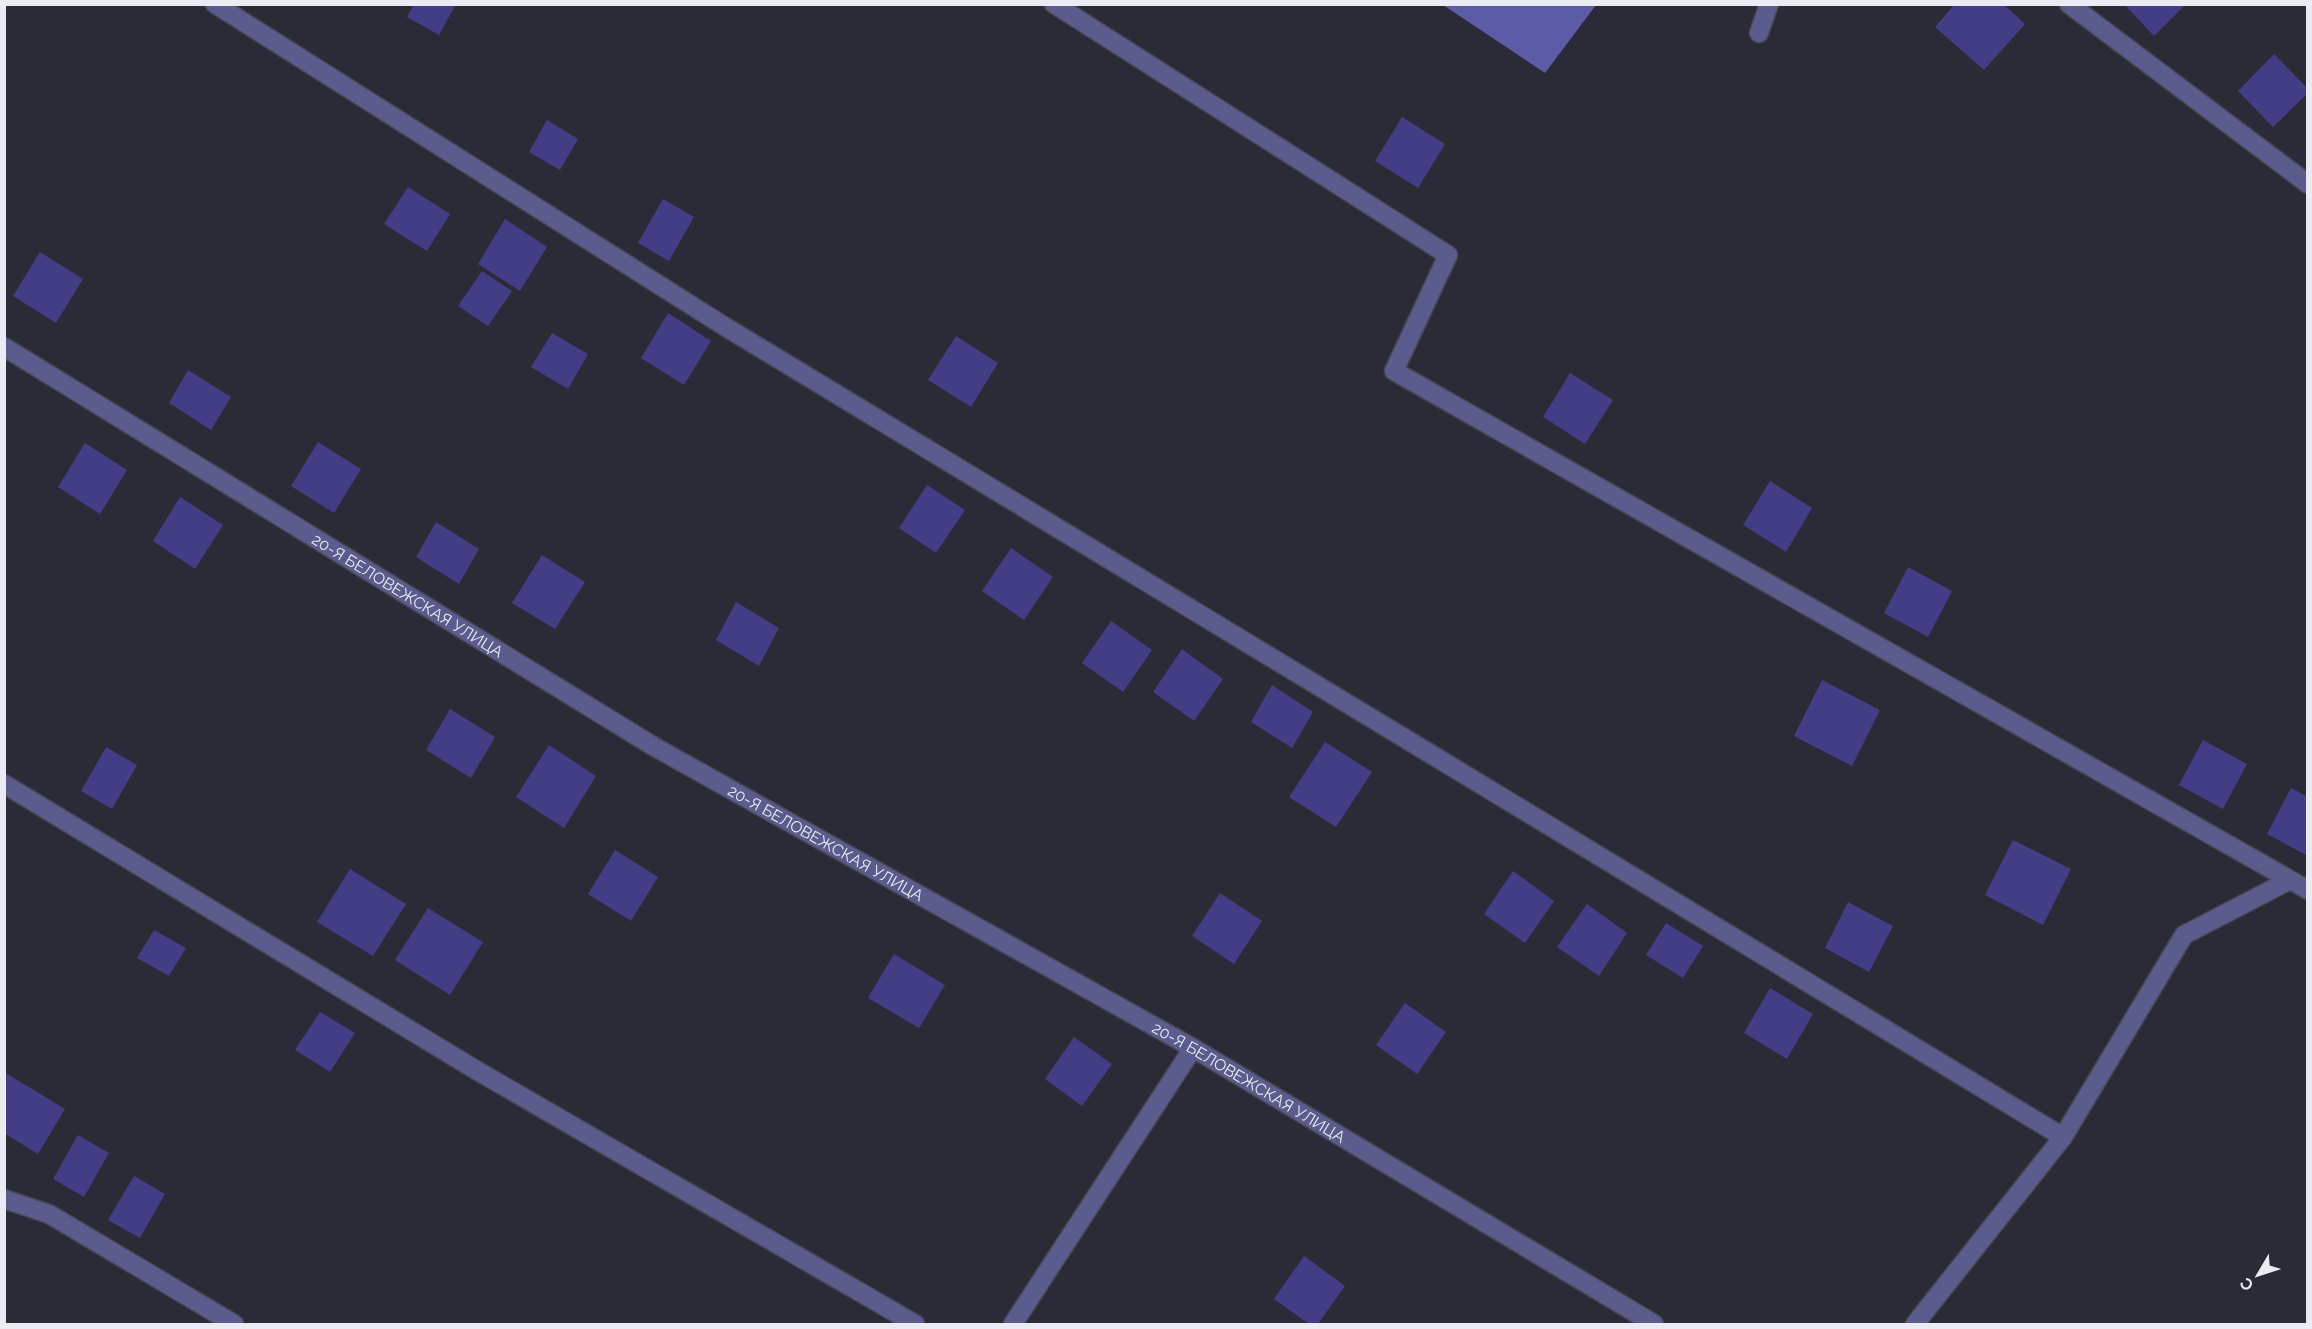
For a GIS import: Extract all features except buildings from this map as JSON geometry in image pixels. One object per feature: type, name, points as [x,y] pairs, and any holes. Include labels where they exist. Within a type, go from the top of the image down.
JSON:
[{"type":"street","points":[[215,4],[724,326],[2063,1137]]},
{"type":"street","points":[[1054,4],[1448,255],[1394,371],[2307,890]]},
{"type":"street","points":[[1759,33],[1769,4]]},
{"type":"street","points":[[2069,4],[2307,184]]},
{"type":"street","name":"20-Я БЕЛОВЕЖСКАЯ УЛИЦА","points":[[4,347],[653,747],[1193,1048],[1654,1324]]},
{"type":"street","points":[[4,784],[476,1070],[915,1324]]},
{"type":"street","points":[[1915,1324],[2063,1137],[2184,935],[2288,881]]},
{"type":"street","points":[[1013,1324],[1193,1048]]},
{"type":"street","points":[[4,1199],[49,1214],[234,1324]]},
{"type":"shaded area","points":[[1443,5],[1596,5],[1545,73]]}]
